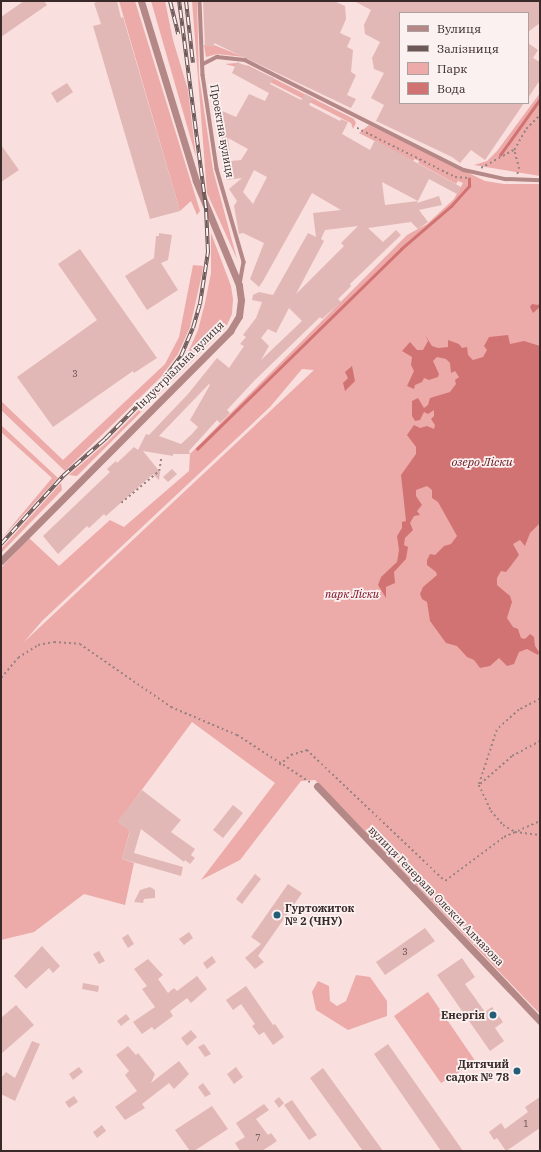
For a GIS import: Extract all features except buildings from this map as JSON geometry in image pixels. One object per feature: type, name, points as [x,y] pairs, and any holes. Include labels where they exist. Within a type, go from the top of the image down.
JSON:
[{"type":"street","name":"Індустріальна вулиця","points":[[1,560],[230,331],[239,316],[241,300],[239,285],[196,181],[141,1]]},
{"type":"street","name":"вулиця Генерала Олекси Алмазова","points":[[314,784],[540,1021]]},
{"type":"lane","name":"Проектна вулиця","points":[[200,1],[203,64],[217,169],[244,262],[243,276],[239,285]]},
{"type":"lane","points":[[203,64],[217,57],[244,60],[464,170],[516,180],[540,180]]},
{"type":"path","points":[[357,128],[456,177],[470,178],[475,172],[514,150],[526,129],[540,115]]},
{"type":"path","points":[[514,150],[518,169],[516,180]]},
{"type":"path","points":[[121,503],[159,471],[161,458]]},
{"type":"path","points":[[1,678],[18,658],[38,644],[54,642],[80,644],[171,707],[237,736],[279,765],[314,784]]},
{"type":"path","points":[[540,699],[519,710],[497,730],[479,786],[491,811],[503,825],[515,832],[540,835]]},
{"type":"path","points":[[479,786],[512,756],[540,741]]},
{"type":"path","points":[[279,765],[291,755],[307,750],[445,881],[504,837],[540,821]]},
{"type":"green space","points":[[119,1],[135,1],[200,211],[197,215],[191,201],[180,211]]},
{"type":"green space","points":[[151,1],[165,1],[173,40],[188,90],[196,157]]},
{"type":"green space","points":[[192,1],[197,1],[199,76],[213,170],[237,259],[207,193]]},
{"type":"green space","points":[[204,45],[214,45],[244,57],[217,54],[206,57]]},
{"type":"green space","points":[[236,63],[249,66],[354,119],[356,123],[353,129],[351,123],[244,69],[225,64]]},
{"type":"green space","points":[[540,93],[540,176],[474,165],[487,161],[497,151]]},
{"type":"green space","name":"парк Ліски","points":[[369,125],[485,181],[504,184],[540,184],[540,1014],[315,780],[301,781],[240,860],[201,880],[275,783],[192,722],[118,822],[130,830],[122,859],[134,863],[125,905],[84,894],[34,932],[1,940],[1,568],[29,538],[59,566],[110,520],[124,527],[189,471],[190,454],[407,235],[427,224],[454,199],[463,183],[458,181],[456,184],[418,163],[419,161],[415,159],[413,161],[359,133]],"holes":[[[302,369],[314,370],[24,642],[42,621],[270,407]]]},
{"type":"green space","points":[[211,233],[231,286],[233,299],[232,314],[226,327],[77,476],[69,475],[107,442],[166,383],[186,357],[198,330],[205,303],[211,273]]},
{"type":"green space","points":[[193,265],[203,266],[202,274],[190,327],[178,354],[161,377],[65,471],[1,410],[1,401],[63,460],[165,364],[179,337]]},
{"type":"green space","points":[[1,425],[58,478],[1,539],[52,478],[1,432]]},
{"type":"green space","points":[[61,483],[62,490],[1,553],[1,549]]},
{"type":"green space","points":[[356,975],[370,977],[387,1001],[387,1016],[348,1030],[316,1010],[312,992],[318,981],[329,986],[330,1001],[337,1006],[346,1001]]},
{"type":"green space","points":[[428,992],[476,1062],[441,1083],[394,1016]]},
{"type":"water","points":[[540,303],[540,307],[533,313],[530,307],[532,304],[538,305]]},
{"type":"water","name":"озеро Ліски","points":[[425,335],[432,346],[438,348],[448,347],[448,340],[459,344],[462,348],[467,347],[468,355],[473,360],[483,357],[487,350],[484,346],[489,337],[508,335],[510,344],[524,341],[540,346],[540,523],[530,533],[525,546],[520,540],[513,544],[519,555],[506,572],[501,571],[497,578],[497,585],[510,596],[512,602],[507,618],[513,627],[518,629],[521,638],[525,639],[530,634],[534,637],[535,646],[539,652],[538,655],[527,649],[519,652],[514,664],[507,666],[499,658],[490,666],[480,668],[474,660],[467,657],[457,646],[446,643],[430,621],[427,602],[422,599],[420,594],[423,587],[437,575],[436,572],[427,565],[427,560],[430,554],[435,555],[444,546],[451,544],[457,536],[438,502],[432,498],[432,490],[427,486],[416,490],[416,496],[422,505],[417,511],[420,515],[414,516],[410,523],[413,530],[405,538],[404,545],[408,547],[406,559],[394,572],[395,583],[386,587],[386,598],[378,585],[381,577],[397,562],[399,550],[397,536],[402,528],[402,522],[406,521],[401,475],[416,454],[416,447],[407,435],[414,425],[420,428],[427,426],[434,429],[435,425],[431,419],[434,416],[434,410],[428,414],[424,412],[420,420],[415,421],[412,416],[412,401],[418,398],[424,408],[428,405],[430,398],[450,392],[456,384],[455,380],[459,377],[455,371],[451,373],[450,363],[446,359],[437,357],[433,361],[439,374],[438,377],[429,380],[424,378],[422,382],[415,385],[414,389],[407,386],[414,371],[411,365],[412,357],[402,351],[410,342],[417,350],[423,350],[428,341]]},
{"type":"water","points":[[352,366],[355,381],[345,391],[343,383],[348,378],[345,372]]},
{"type":"waterway","points":[[500,155],[540,99]]},
{"type":"waterway","points":[[197,449],[401,249],[451,206],[469,186],[469,179]]},
{"type":"railway","points":[[170,1],[178,34]]},
{"type":"railway","points":[[1,544],[63,476],[105,439],[163,380],[181,356],[193,328],[200,304],[208,252],[206,208],[179,1]]},
{"type":"railway","points":[[186,1],[193,63]]},
{"type":"place","name":"Гуртожиток № 2 (ЧНУ)","points":[[277,915]]},
{"type":"place","name":"Енергія","points":[[493,1015]]},
{"type":"place","name":"Дитячий садок № 78","points":[[517,1071]]}]
